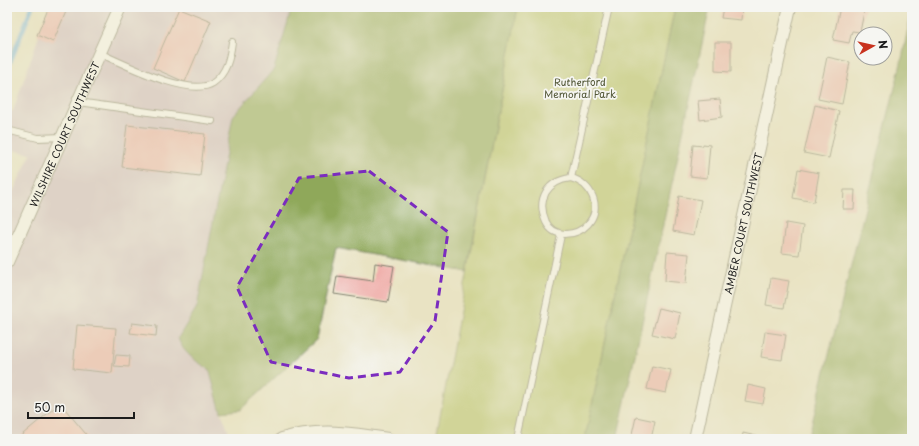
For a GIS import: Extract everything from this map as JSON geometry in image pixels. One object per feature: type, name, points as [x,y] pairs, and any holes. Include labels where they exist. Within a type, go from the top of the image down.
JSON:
[{"type":"street","name":"WILSHIRE COURT SOUTHWEST","points":[[7,262],[120,7]]},
{"type":"street","name":"AMBER COURT SOUTHWEST","points":[[695,439],[790,7]]},
{"type":"street","points":[[282,439],[326,432],[353,433],[388,439]]},
{"type":"lane","points":[[571,178],[609,7]]},
{"type":"lane","points":[[99,53],[168,82],[191,88],[212,83],[222,74],[230,60],[232,42]]},
{"type":"lane","points":[[78,102],[212,121]]},
{"type":"lane","points":[[7,130],[38,138],[62,138]]},
{"type":"lane","points":[[571,178],[579,180],[590,190],[594,198],[594,215],[588,224],[581,229],[567,235],[561,235],[547,224],[542,207],[543,199],[546,190],[561,179],[571,178]]},
{"type":"lane","points":[[518,439],[561,235]]},
{"type":"highlighted area","points":[[369,171],[448,232],[435,321],[400,372],[349,378],[271,362],[237,287],[299,178]]},
{"type":"shaded area","points":[[49,7],[292,7],[274,69],[233,116],[197,307],[178,338],[182,348],[197,362],[209,369],[221,412],[230,435],[224,439],[7,439],[7,204],[31,154],[7,149],[7,111],[13,111]]},
{"type":"green space","points":[[292,7],[518,7],[467,272],[336,248],[317,339],[240,410],[221,412],[209,369],[186,352],[178,338],[197,307],[233,116],[274,69]]},
{"type":"green space","name":"Rutherford Memorial Park","points":[[518,7],[675,7],[585,439],[476,439],[437,432]]},
{"type":"green space","points":[[675,7],[710,7],[617,439],[585,439]]},
{"type":"green space","points":[[912,8],[912,439],[808,439],[901,63]]},
{"type":"building","points":[[49,7],[68,7],[53,42],[37,35]]},
{"type":"building","points":[[723,7],[742,7],[741,20],[721,18]]},
{"type":"building","points":[[840,7],[865,7],[861,26],[853,26],[849,43],[833,40]]},
{"type":"building","points":[[179,8],[211,21],[185,82],[153,68]]},
{"type":"building","points":[[715,42],[731,42],[731,72],[715,71]]},
{"type":"building","points":[[827,57],[850,62],[842,104],[818,99]]},
{"type":"building","points":[[720,99],[722,117],[700,120],[698,101]]},
{"type":"building","points":[[815,105],[839,111],[829,158],[804,153]]},
{"type":"building","points":[[127,125],[205,134],[200,176],[122,167]]},
{"type":"building","points":[[703,144],[710,145],[707,178],[690,176],[693,145],[703,146]]},
{"type":"building","points":[[798,169],[819,173],[814,202],[793,198]]},
{"type":"building","points":[[844,190],[855,190],[854,209],[843,209]]},
{"type":"building","points":[[679,196],[701,200],[694,235],[673,231]]},
{"type":"building","points":[[786,223],[803,226],[799,255],[782,253]]},
{"type":"building","points":[[667,252],[689,254],[686,283],[665,281]]},
{"type":"building","points":[[375,263],[394,266],[388,302],[334,294],[337,276],[373,281]]},
{"type":"building","points":[[771,278],[789,281],[784,308],[766,305]]},
{"type":"building","points":[[659,308],[680,313],[675,339],[652,334]]},
{"type":"building","points":[[132,323],[157,326],[156,336],[130,333]]},
{"type":"building","points":[[77,325],[116,328],[112,373],[73,369]]},
{"type":"building","points":[[765,332],[786,335],[782,360],[761,357]]},
{"type":"building","points":[[116,355],[130,356],[129,367],[114,366]]},
{"type":"building","points":[[652,366],[671,370],[666,393],[647,389]]},
{"type":"building","points":[[748,385],[766,389],[763,404],[745,401]]},
{"type":"building","points":[[60,403],[90,439],[17,439]]},
{"type":"building","points":[[636,417],[655,421],[651,439],[631,439]]},
{"type":"building","points":[[743,433],[760,437],[760,439],[742,439]]},
{"type":"waterway","points":[[7,70],[32,7]]}]
